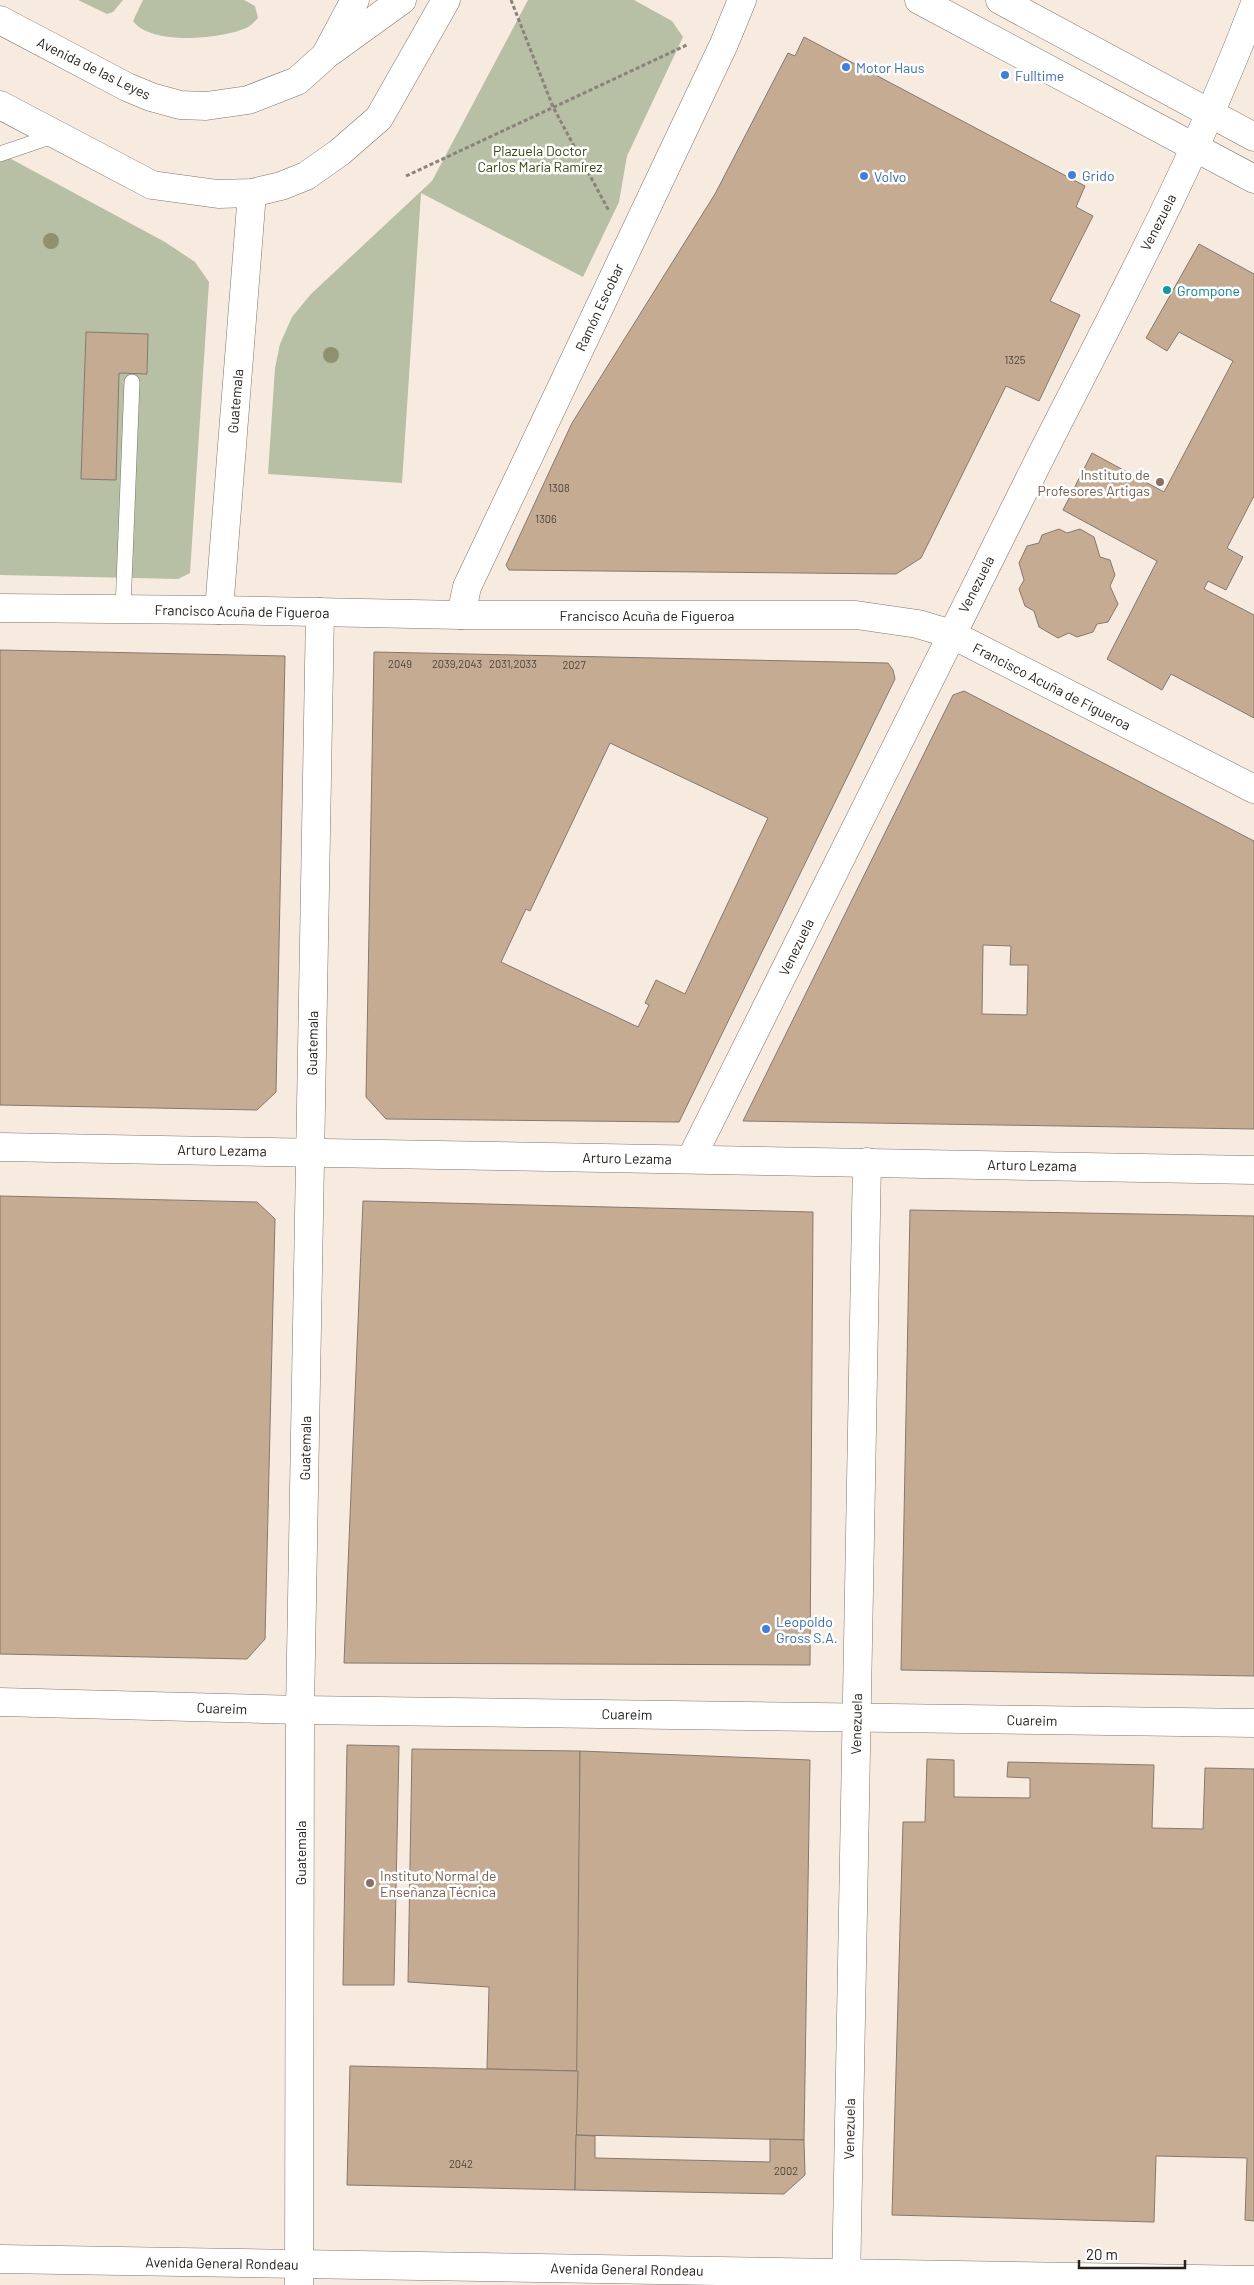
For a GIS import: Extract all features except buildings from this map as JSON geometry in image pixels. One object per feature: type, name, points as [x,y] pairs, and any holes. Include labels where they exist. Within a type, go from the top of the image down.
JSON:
[{"type":"street","name":"Avenida de las Leyes","points":[[0,20],[127,87],[151,97],[180,105],[206,106],[248,100],[297,81],[325,56],[355,0]]},
{"type":"street","points":[[325,56],[402,0]]},
{"type":"street","points":[[0,105],[152,184],[218,194],[252,193],[281,186],[306,176],[340,152],[379,118],[446,0]]},
{"type":"street","name":"Ramón Escobar","points":[[461,615],[467,587],[724,44],[742,0]]},
{"type":"street","points":[[919,0],[1254,179]]},
{"type":"street","points":[[1000,0],[1254,137]]},
{"type":"street","name":"Venezuela","points":[[691,1159],[950,634],[1195,148],[1254,6]]},
{"type":"street","name":"Guatemala","points":[[218,610],[252,193]]},
{"type":"street","name":"Francisco Acuña de Figueroa","points":[[0,608],[461,615],[856,616],[918,624],[950,634],[1254,789]]},
{"type":"street","name":"Guatemala","points":[[299,2275],[300,1710],[320,612]]},
{"type":"street","name":"Arturo Lezama","points":[[0,1147],[310,1151],[1254,1170]]},
{"type":"street","name":"Venezuela","points":[[846,2279],[867,1162]]},
{"type":"street","name":"Cuareim","points":[[0,1702],[300,1710],[1254,1723]]},
{"type":"street","name":"Avenida General Rondeau","points":[[0,2259],[299,2275],[1254,2280]]},
{"type":"lane","points":[[0,154],[56,135]]},
{"type":"lane","points":[[123,609],[132,382]]},
{"type":"path","points":[[510,0],[553,107],[609,212]]},
{"type":"path","points":[[406,176],[687,44]]},
{"type":"green space","points":[[78,0],[123,0],[113,12],[107,14]]},
{"type":"green space","points":[[143,0],[244,0],[255,6],[258,18],[251,25],[235,32],[204,37],[170,37],[142,29],[133,21]]},
{"type":"green space","name":"Plazuela Doctor Carlos María Ramírez","points":[[528,0],[634,0],[672,21],[683,37],[627,156],[619,202],[583,277],[421,193],[402,483],[268,474],[275,368],[280,344],[292,317],[311,294],[432,181]]},
{"type":"green space","points":[[0,153],[165,242],[195,262],[209,282],[190,573],[178,579],[0,575]]},
{"type":"place","name":"Motor Haus","points":[[846,67]]},
{"type":"place","name":"Fulltime","points":[[1005,75]]},
{"type":"place","name":"Grido","points":[[1072,175]]},
{"type":"place","name":"Volvo","points":[[864,176]]},
{"type":"place","name":"Grompone","points":[[1167,290]]},
{"type":"place","name":"Instituto de Profesores Artigas","points":[[1160,482]]},
{"type":"place","name":"Leopoldo Gross S.A.","points":[[766,1629]]},
{"type":"place","name":"Instituto Normal de Enseñanza Técnica","points":[[370,1883]]}]
